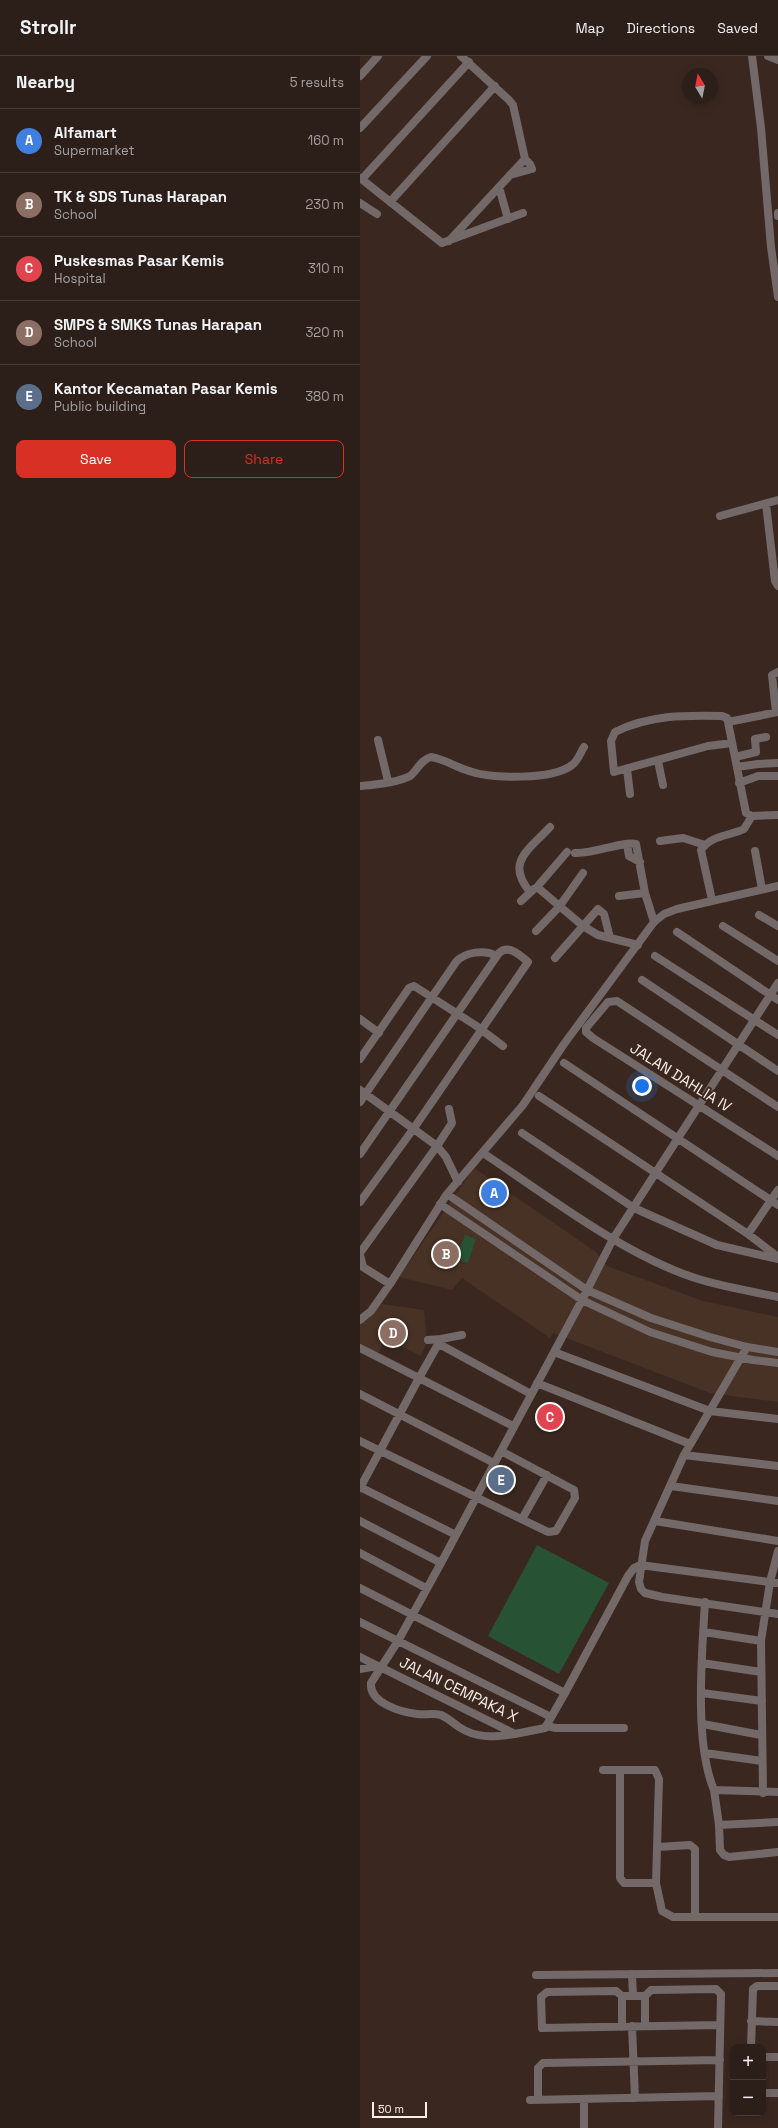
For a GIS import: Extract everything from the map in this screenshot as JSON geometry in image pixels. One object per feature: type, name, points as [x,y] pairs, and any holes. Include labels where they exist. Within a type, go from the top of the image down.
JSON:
[{"type":"street","points":[[360,76],[378,56]]},
{"type":"street","points":[[360,128],[427,56]]},
{"type":"street","points":[[461,56],[495,86],[513,105],[525,159],[530,164],[532,169],[510,175]]},
{"type":"street","points":[[752,56],[774,247],[778,297]]},
{"type":"street","points":[[768,56],[778,60]]},
{"type":"street","points":[[469,62],[361,178],[442,243],[523,213]]},
{"type":"street","points":[[390,202],[495,86]]},
{"type":"street","points":[[448,242],[525,159]]},
{"type":"street","points":[[499,187],[508,219]]},
{"type":"street","points":[[360,203],[377,214]]},
{"type":"street","points":[[720,516],[778,500]]},
{"type":"street","points":[[766,504],[775,581],[778,586]]},
{"type":"street","points":[[728,722],[777,712],[772,675],[778,672]]},
{"type":"street","points":[[732,743],[708,746],[614,772],[611,738],[618,730],[645,721],[679,716],[722,716],[727,718],[735,757],[739,783],[746,811],[752,816],[778,815]]},
{"type":"street","points":[[758,764],[755,739],[766,737]]},
{"type":"street","points":[[378,740],[388,782]]},
{"type":"street","points":[[360,786],[388,782],[410,776],[425,760],[431,757],[469,771],[494,776],[515,777],[553,773],[572,766],[584,747]]},
{"type":"street","points":[[735,757],[756,752]]},
{"type":"street","points":[[658,761],[663,785]]},
{"type":"street","points":[[736,767],[778,763]]},
{"type":"street","points":[[627,769],[630,794]]},
{"type":"street","points":[[739,783],[758,776],[778,776]]},
{"type":"street","points":[[712,900],[701,850],[705,844],[744,829],[752,816]]},
{"type":"street","points":[[530,892],[520,879],[518,866],[523,857],[550,827]]},
{"type":"street","points":[[660,841],[683,838],[705,844]]},
{"type":"street","points":[[521,900],[537,887],[571,852],[590,853],[627,844],[637,845],[645,893],[654,922]]},
{"type":"street","points":[[755,851],[762,889]]},
{"type":"street","points":[[536,931],[559,907],[584,873]]},
{"type":"street","points":[[360,1320],[371,1311],[390,1284],[447,1194],[523,1105],[564,1044],[654,922],[664,914],[678,909],[778,886]]},
{"type":"street","points":[[537,887],[583,926],[598,935],[638,945]]},
{"type":"street","points":[[619,896],[645,893]]},
{"type":"street","points":[[555,958],[596,910],[600,910],[605,917],[610,938]]},
{"type":"street","points":[[759,914],[778,926]]},
{"type":"street","points":[[723,926],[778,961]]},
{"type":"street","points":[[677,932],[778,1000]]},
{"type":"street","points":[[360,1154],[497,956],[503,950],[508,949],[528,962],[414,1128],[360,1202]]},
{"type":"street","points":[[360,1102],[363,1092],[433,997],[460,957],[479,953],[497,956]]},
{"type":"street","points":[[656,956],[778,1034]]},
{"type":"street","points":[[642,980],[778,1071]]},
{"type":"street","points":[[515,1734],[488,1737],[478,1736],[468,1733],[440,1715],[408,1712],[382,1702],[374,1695],[371,1683],[379,1667],[398,1641],[441,1563],[513,1426],[582,1300],[613,1239],[679,1139],[778,983]]},
{"type":"street","points":[[361,1056],[410,987],[416,986],[482,1030],[503,1046]]},
{"type":"street","name":"JALAN DAHLIA IV","points":[[722,1070],[617,1001],[608,1002],[586,1028],[589,1034],[778,1156]]},
{"type":"street","points":[[360,1019],[379,1032]]},
{"type":"street","points":[[564,1063],[775,1203]]},
{"type":"street","points":[[722,1070],[778,1107]]},
{"type":"street","points":[[363,1092],[437,1146],[446,1157],[458,1182]]},
{"type":"street","points":[[539,1096],[748,1234],[778,1258]]},
{"type":"street","points":[[390,1284],[362,1268],[360,1254],[452,1123],[449,1109]]},
{"type":"street","points":[[522,1133],[634,1208],[717,1245],[778,1258]]},
{"type":"street","points":[[486,1156],[613,1239],[680,1273],[708,1282],[778,1297]]},
{"type":"street","points":[[748,1234],[775,1203],[778,1190]]},
{"type":"street","points":[[447,1194],[587,1290],[651,1318],[747,1347],[778,1352]]},
{"type":"street","points":[[440,1204],[582,1300],[650,1332],[706,1350],[741,1358],[778,1363]]},
{"type":"street","points":[[428,1340],[440,1341],[462,1335]]},
{"type":"street","points":[[440,1341],[360,1488],[456,1535]]},
{"type":"street","points":[[440,1341],[531,1394]]},
{"type":"street","points":[[747,1347],[684,1455],[645,1541],[640,1565],[639,1584],[645,1593],[662,1597],[706,1602],[778,1614]]},
{"type":"street","points":[[360,1348],[513,1426]]},
{"type":"street","points":[[554,1352],[710,1411],[778,1419]]},
{"type":"street","points":[[537,1383],[690,1444]]},
{"type":"street","points":[[360,1394],[494,1463]]},
{"type":"street","points":[[360,1441],[548,1532],[556,1531],[574,1500],[574,1490],[501,1451]]},
{"type":"street","points":[[684,1455],[778,1466]]},
{"type":"street","points":[[522,1519],[547,1475]]},
{"type":"street","points":[[671,1486],[778,1501]]},
{"type":"street","points":[[360,1520],[441,1563]]},
{"type":"street","points":[[654,1521],[778,1541]]},
{"type":"street","points":[[763,1793],[761,1641],[765,1612],[774,1583],[778,1551]]},
{"type":"street","points":[[360,1553],[426,1588]]},
{"type":"street","points":[[624,1728],[556,1728],[546,1726],[628,1576],[634,1568],[640,1565],[774,1583]]},
{"type":"street","points":[[360,1588],[565,1693]]},
{"type":"street","points":[[706,1602],[702,1663],[703,1724],[706,1764],[714,1790],[719,1825],[720,1850],[729,1857],[778,1852]]},
{"type":"street","points":[[360,1622],[551,1717]]},
{"type":"street","points":[[704,1632],[761,1641]]},
{"type":"street","name":"JALAN CEMPAKA X","points":[[360,1657],[515,1734],[537,1731],[546,1726]]},
{"type":"street","points":[[702,1663],[761,1672]]},
{"type":"street","points":[[360,1669],[379,1667]]},
{"type":"street","points":[[702,1693],[762,1701]]},
{"type":"street","points":[[703,1724],[762,1735]]},
{"type":"street","points":[[705,1753],[762,1762]]},
{"type":"street","points":[[603,1770],[656,1770],[658,1773],[658,1847],[656,1883],[662,1911],[673,1917],[778,1917]]},
{"type":"street","points":[[620,1771],[620,1878],[627,1883],[656,1883]]},
{"type":"street","points":[[714,1790],[763,1793],[778,1792]]},
{"type":"street","points":[[719,1825],[778,1822]]},
{"type":"street","points":[[658,1847],[690,1845],[695,1849],[695,1917]]},
{"type":"street","points":[[536,1975],[778,1973]]},
{"type":"street","points":[[632,1974],[632,1996]]},
{"type":"street","points":[[751,2044],[754,1988],[758,1986],[778,1986]]},
{"type":"street","points":[[718,2128],[721,1994],[716,1989],[651,1990],[645,1996],[622,1996],[616,1991],[547,1992],[541,1997],[542,2028],[720,2025]]},
{"type":"street","points":[[622,1996],[622,2027]]},
{"type":"street","points":[[645,1996],[645,2026]]},
{"type":"street","points":[[752,2021],[778,2022]]},
{"type":"street","points":[[632,2026],[635,2098]]},
{"type":"street","points":[[766,2057],[778,2057]]},
{"type":"street","points":[[719,2096],[534,2100],[538,2068],[543,2063],[720,2060]]},
{"type":"street","points":[[766,2093],[778,2093]]},
{"type":"street","points":[[584,2099],[584,2128]]},
{"type":"shaded area","points":[[474,1168],[596,1252],[607,1266],[703,1301],[778,1317],[778,1402],[710,1393],[553,1333],[550,1338],[462,1278],[452,1290],[399,1277]]},
{"type":"shaded area","points":[[382,1304],[424,1310],[427,1342],[421,1356],[395,1343],[384,1343],[378,1354],[360,1344],[360,1323],[367,1320]]},
{"type":"green space","points":[[465,1235],[476,1239],[468,1263],[456,1259]]},
{"type":"green space","points":[[537,1545],[609,1583],[559,1674],[488,1636]]},
{"type":"place","name":"Alfamart","points":[[494,1193]]},
{"type":"place","name":"TK & SDS Tunas Harapan","points":[[446,1254]]},
{"type":"place","name":"SMPS & SMKS Tunas Harapan","points":[[393,1333]]},
{"type":"place","name":"Puskesmas Pasar Kemis","points":[[550,1417]]},
{"type":"place","name":"Kantor Kecamatan Pasar Kemis","points":[[501,1480]]}]
